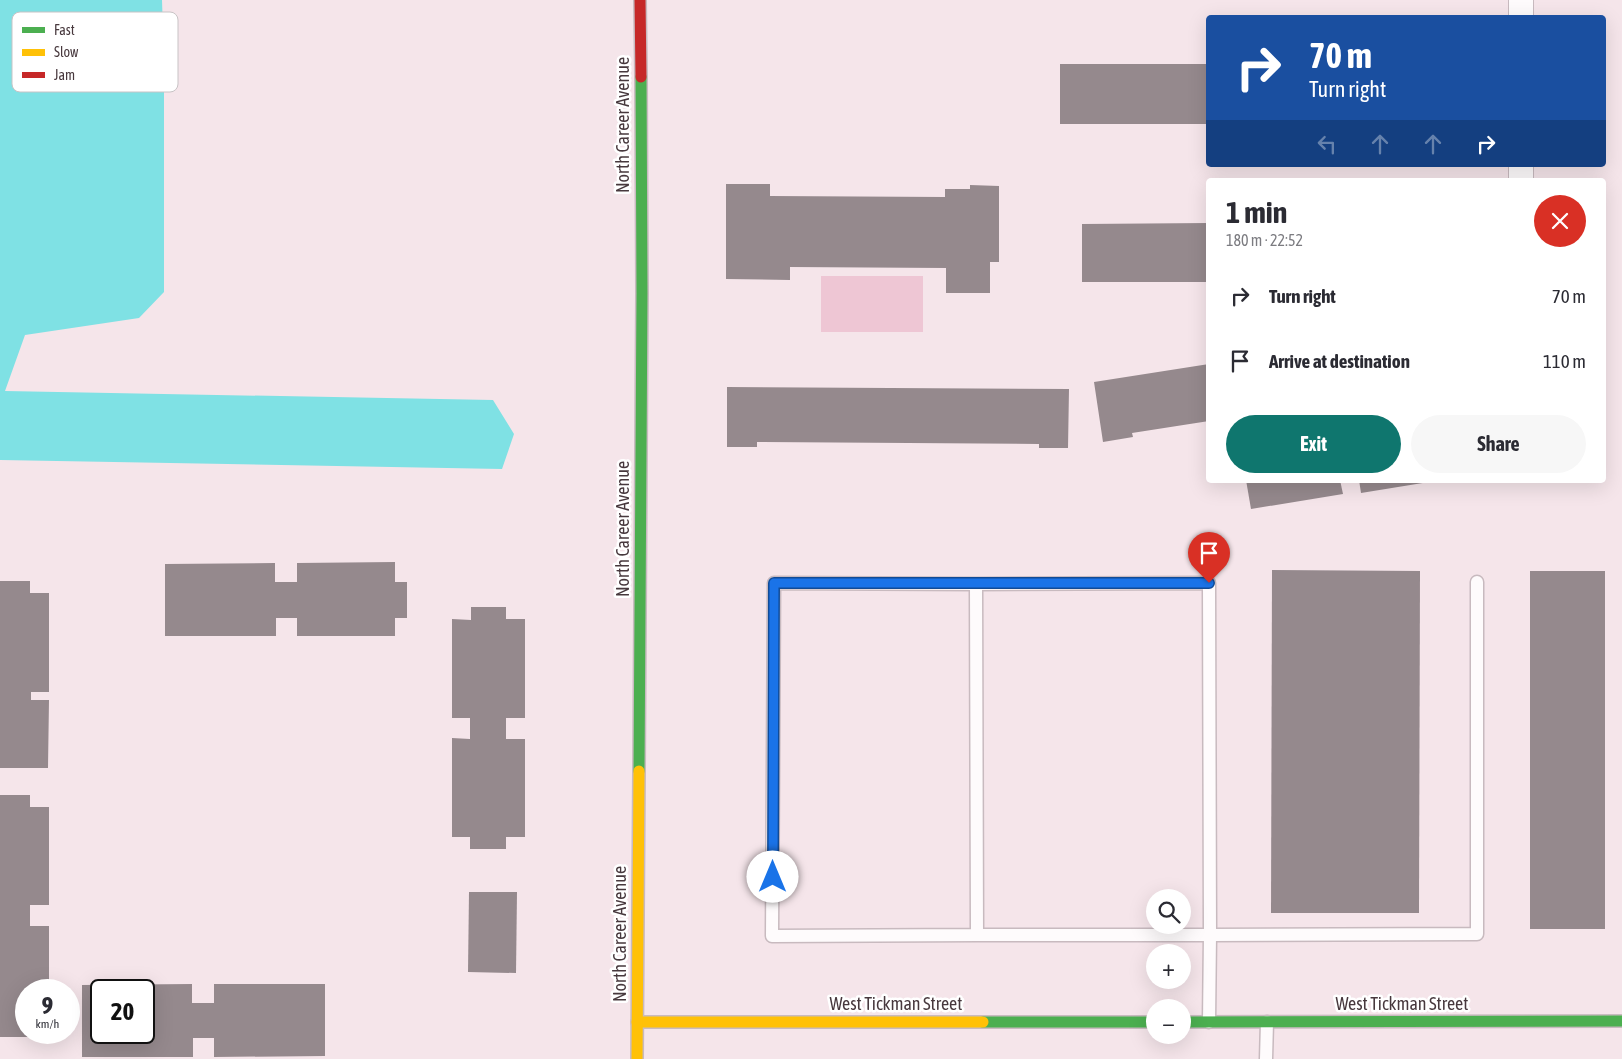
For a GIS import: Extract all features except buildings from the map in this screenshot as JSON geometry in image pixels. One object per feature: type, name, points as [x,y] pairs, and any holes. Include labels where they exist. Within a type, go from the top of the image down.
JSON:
[{"type":"street","name":"North Career Avenue","points":[[637,1059],[641,348],[640,0]]},
{"type":"street","points":[[1521,0],[1521,15]]},
{"type":"street","name":"West Tickman Street","points":[[1191,1022],[1622,1021]]},
{"type":"street","name":"West Tickman Street","points":[[637,1022],[1146,1022]]},
{"type":"lane","points":[[1209,1022],[1210,935],[1209,583],[774,583],[772,936],[977,935],[1210,935],[1477,934],[1477,582]]},
{"type":"lane","points":[[976,584],[977,935]]},
{"type":"lane","points":[[1266,1059],[1267,1022]]},
{"type":"shaded area","points":[[821,276],[923,276],[923,332],[821,332]]},
{"type":"water","points":[[0,0],[162,0],[162,12],[12,12],[12,92],[164,92],[164,292],[139,318],[25,335],[5,391],[493,400],[514,434],[502,469],[0,460]]},
{"type":"traffic: fast","points":[[639,771],[642,293],[641,77]]},
{"type":"traffic: fast","points":[[1191,1022],[1622,1021]]},
{"type":"traffic: fast","points":[[983,1022],[1146,1022]]},
{"type":"traffic: slow","points":[[637,1059],[639,771]]},
{"type":"traffic: slow","points":[[637,1022],[983,1022]]},
{"type":"traffic: jam","points":[[640,0],[641,77]]},
{"type":"route","points":[[773,877],[774,583],[1209,583]]}]
